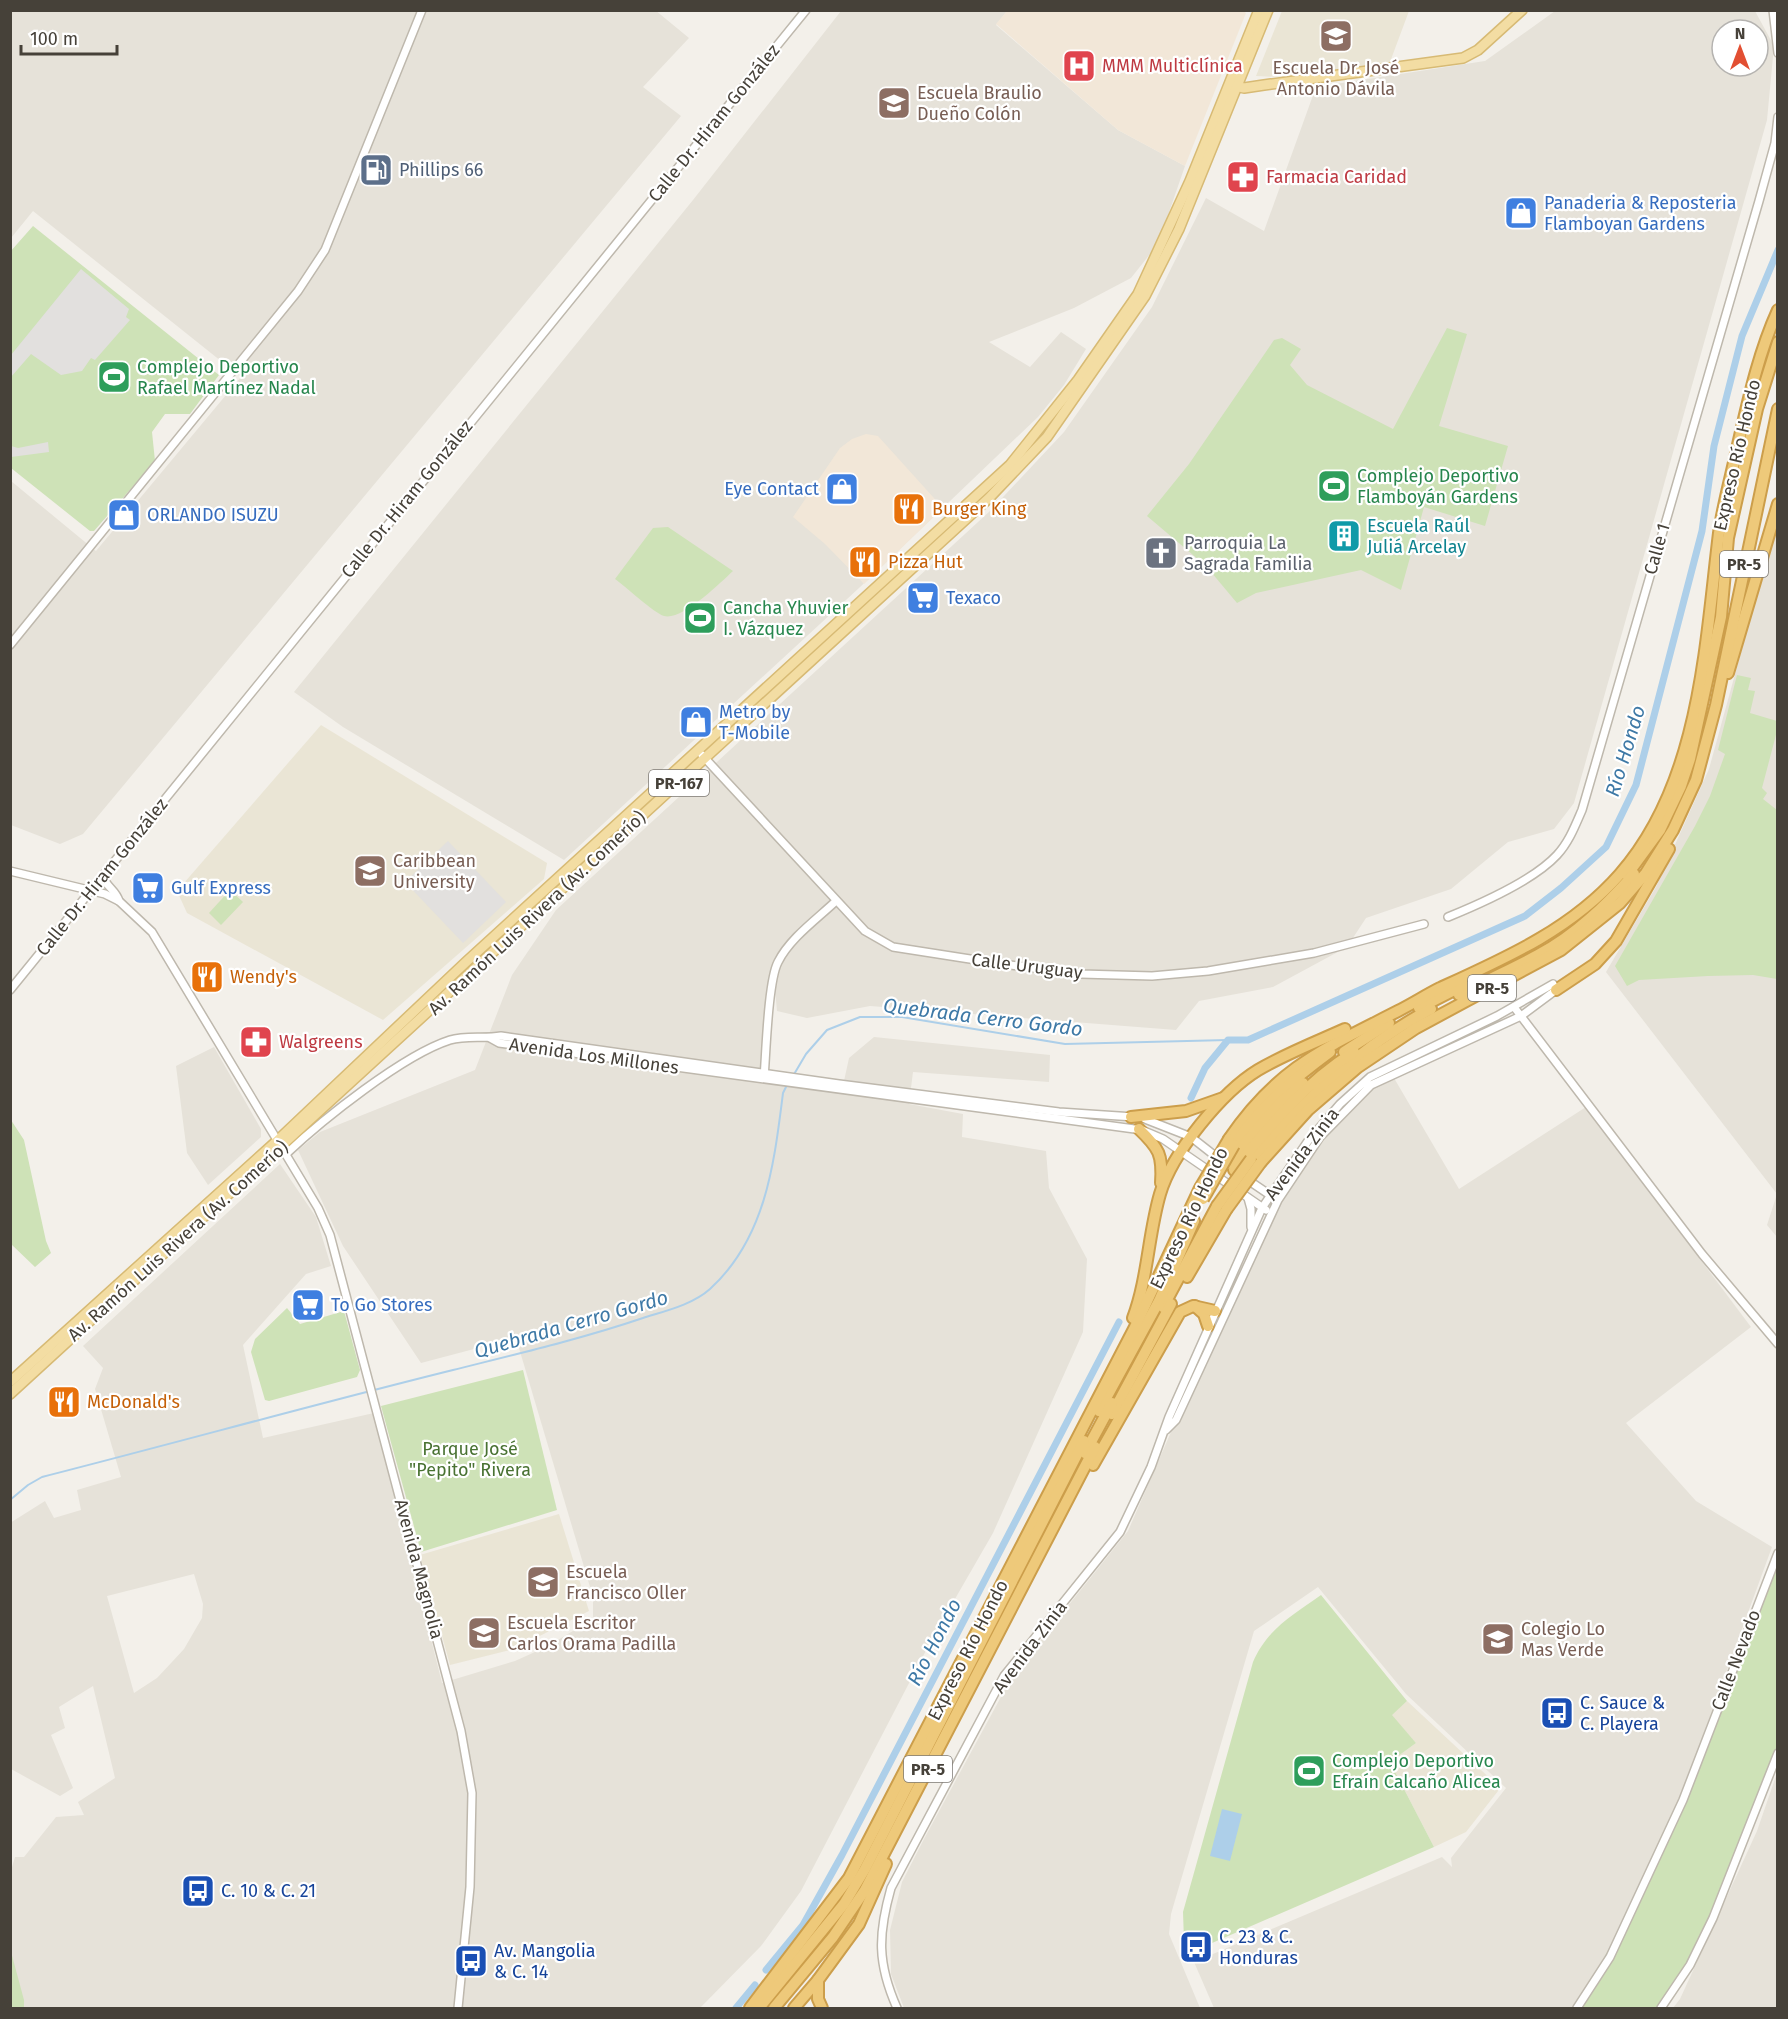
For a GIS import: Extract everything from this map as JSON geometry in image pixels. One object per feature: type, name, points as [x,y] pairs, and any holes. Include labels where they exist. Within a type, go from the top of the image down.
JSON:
[{"type":"highway","name":"Expreso Río Hondo","points":[[774,2008],[785,1978],[849,1878],[1202,1194],[1254,1106],[1295,1067],[1332,1043],[1540,940],[1577,915],[1620,874],[1658,818],[1676,775],[1704,666],[1723,508],[1760,356],[1778,310]]},
{"type":"highway","points":[[1231,1142],[1295,1077],[1330,1052],[1536,949],[1585,918],[1637,865],[1660,830],[1681,786],[1706,695],[1721,617],[1728,538],[1757,409],[1778,342]]},
{"type":"highway","name":"Expreso Río Hondo","points":[[750,2008],[761,2005],[851,1912],[891,1841],[1221,1208],[1256,1161],[1308,1110],[1368,1059],[1436,1016],[1543,962],[1602,919],[1646,873],[1673,831],[1694,788],[1716,705],[1764,467],[1778,409]]},
{"type":"highway","points":[[1231,1167],[1306,1089],[1340,1060],[1383,1034],[1556,944],[1604,908],[1640,868],[1666,831],[1687,788],[1717,667],[1752,503],[1764,467]]},
{"type":"highway","points":[[1716,705],[1731,663],[1778,504]]},
{"type":"highway","points":[[1555,987],[1595,964],[1621,934],[1681,826],[1691,804],[1694,788]]},
{"type":"highway","points":[[1161,1191],[1191,1137],[1246,1078],[1278,1059],[1436,990]]},
{"type":"highway","points":[[1231,1167],[1251,1135],[1299,1086],[1389,1023]]},
{"type":"highway","points":[[1256,1161],[1303,1102],[1358,1056],[1406,1023]]},
{"type":"highway","points":[[1131,1117],[1196,1109],[1228,1095]]},
{"type":"highway","points":[[1075,1444],[1078,1426],[1136,1310],[1146,1274],[1161,1191],[1162,1159],[1153,1144],[1138,1130]]},
{"type":"highway","points":[[785,1978],[844,1904],[866,1869],[1096,1416],[1159,1300],[1202,1194]]},
{"type":"highway","points":[[785,1978],[830,1931],[868,1875],[1041,1536],[1221,1208]]},
{"type":"highway","points":[[1074,1488],[1085,1479],[1180,1312],[1188,1306],[1195,1306],[1219,1313]]},
{"type":"highway","points":[[1195,1306],[1204,1314],[1208,1326]]},
{"type":"highway","points":[[794,2008],[818,1980],[864,1914],[889,1856],[891,1841]]},
{"type":"highway","points":[[818,1980],[818,1999],[822,2008]]},
{"type":"main road","name":"Av. Ramón Luis Rivera (Av. Comerío)","points":[[1232,85],[1259,10]]},
{"type":"main road","name":"Av. Ramón Luis Rivera (Av. Comerío)","points":[[10,1394],[282,1147],[1010,465],[1039,431],[1138,294],[1268,10]]},
{"type":"main road","points":[[1232,85],[1264,85],[1463,58],[1478,50],[1522,10]]},
{"type":"main road","name":"Av. Ramón Luis Rivera (Av. Comerío)","points":[[10,1382],[282,1147]]},
{"type":"street","points":[[10,645],[298,291],[325,250],[422,10]]},
{"type":"street","name":"Calle Dr. Hiram González","points":[[10,990],[806,10]]},
{"type":"street","points":[[1773,10],[1778,53]]},
{"type":"street","name":"Calle 1","points":[[1448,917],[1500,894],[1556,856],[1570,838],[1582,810],[1759,201],[1775,143],[1778,117]]},
{"type":"street","name":"Calle Uruguay","points":[[702,755],[865,931],[893,946],[1081,974],[1152,976],[1208,971],[1314,953],[1424,924]]},
{"type":"street","points":[[10,871],[92,891],[119,901]]},
{"type":"street","points":[[104,876],[105,883],[117,895],[119,901]]},
{"type":"street","name":"Avenida Magnolia","points":[[119,901],[152,932],[282,1147],[330,1235],[461,1731],[472,1793],[470,1887],[458,2008]]},
{"type":"street","points":[[764,1077],[769,1013],[777,963],[794,941],[836,901]]},
{"type":"street","name":"Avenida Zinia","points":[[1166,1430],[1176,1420],[1262,1208],[1282,1177],[1340,1104],[1370,1077],[1555,987]]},
{"type":"street","name":"Avenida Zinia","points":[[897,2008],[882,1961],[881,1925],[891,1887],[1004,1676],[1120,1532],[1151,1467],[1208,1326],[1219,1313],[1278,1200],[1320,1137],[1371,1085],[1521,1016],[1555,987]]},
{"type":"street","points":[[1514,1007],[1702,1254],[1778,1344]]},
{"type":"street","name":"Avenida Los Millones","points":[[282,1147],[422,1053],[451,1040],[490,1038],[499,1043],[764,1077],[1059,1112],[1152,1120],[1191,1137],[1278,1200]]},
{"type":"street","name":"Avenida Los Millones","points":[[764,1077],[1138,1130],[1163,1139],[1271,1213]]},
{"type":"street","points":[[1257,1186],[1270,1186],[1282,1177]]},
{"type":"street","points":[[1248,1198],[1252,1217],[1249,1239]]},
{"type":"street","name":"Calle Nevado","points":[[1577,2008],[1610,1958],[1683,1800],[1778,1553]]},
{"type":"street","points":[[1661,2008],[1690,1965],[1713,1918],[1778,1753]]},
{"type":"shaded area","points":[[655,10],[689,38],[643,87],[681,116],[83,834],[60,844],[11,825],[11,481],[96,551],[241,377],[33,211],[11,238],[11,11]]},
{"type":"shaded area","points":[[1242,10],[1246,13],[1185,166],[1118,130],[996,24],[1007,11]]},
{"type":"shaded area","name":"Escuela Dr. José Antonio Dávila","points":[[1282,10],[1409,11],[1390,62],[1279,77],[1256,76]]},
{"type":"shaded area","points":[[841,11],[1007,11],[996,25],[1118,130],[1185,166],[1158,244],[1131,278],[1074,308],[989,342],[1030,367],[1061,332],[1086,349],[1064,385],[1038,417],[859,588],[564,860],[343,727],[294,692],[693,200]]},
{"type":"shaded area","points":[[1555,11],[1755,11],[1759,18],[1710,18],[1710,78],[1770,78],[1770,39],[1774,46],[1767,120],[1574,803],[1554,829],[1508,842],[1451,889],[1366,918],[1347,947],[1273,987],[1199,1001],[1176,1030],[870,1006],[807,1018],[777,1011],[775,989],[767,985],[760,1068],[844,1081],[849,1058],[874,1037],[1050,1055],[1049,1082],[913,1072],[909,1104],[963,1114],[962,1137],[1046,1151],[1049,1188],[1087,1259],[1083,1332],[993,1533],[933,1637],[801,1891],[761,1946],[700,2008],[11,2008],[10,1874],[15,1857],[24,1857],[56,1817],[84,1815],[78,1802],[115,1778],[93,1686],[59,1707],[65,1728],[51,1735],[73,1788],[60,1796],[11,1769],[10,1523],[45,1501],[54,1518],[81,1510],[77,1490],[121,1477],[95,1389],[103,1368],[83,1346],[280,1164],[316,1217],[331,1266],[306,1274],[243,1345],[263,1438],[374,1413],[442,1683],[515,1661],[546,1647],[593,1619],[593,1597],[516,1338],[421,1363],[343,1246],[298,1150],[320,1132],[475,1070],[512,975],[556,910],[990,511],[1064,432],[1152,307],[1206,198],[1264,231],[1316,87],[1485,61]],"holes":[[[194,1574],[203,1604],[202,1618],[184,1649],[157,1678],[134,1693],[107,1596]]]},
{"type":"shaded area","points":[[81,269],[129,309],[126,317],[130,320],[95,360],[91,358],[82,371],[61,375],[31,354],[11,377],[11,355]]},
{"type":"shaded area","points":[[866,434],[878,436],[943,508],[864,584],[825,544],[793,517],[840,448],[852,439]]},
{"type":"shaded area","points":[[48,442],[49,452],[11,457],[11,446],[18,448]]},
{"type":"shaded area","points":[[1777,521],[1777,1194],[1606,972],[1656,887],[1709,769]]},
{"type":"shaded area","name":"Caribbean University","points":[[321,725],[547,863],[544,879],[383,1020],[187,913],[177,891]]},
{"type":"shaded area","points":[[448,841],[506,902],[463,943],[405,882]]},
{"type":"shaded area","points":[[214,1047],[261,1129],[261,1137],[208,1185],[187,1153],[176,1066]]},
{"type":"shaded area","points":[[1394,1078],[1459,1189],[1586,1107],[1751,1327],[1626,1423],[1696,1501],[1772,1547],[1638,1913],[1574,2008],[1214,2008],[1194,1962],[1442,1857],[1452,1867],[1451,1858],[1506,1788],[1406,1694],[1318,1587],[1254,1631],[1171,1914],[1169,1934],[1200,2008],[904,2008],[891,1974],[890,1930],[902,1882],[924,1839],[1002,1695],[1031,1652],[1128,1531],[1268,1209],[1288,1180],[1335,1123],[1366,1092]]},
{"type":"shaded area","points":[[1777,1194],[1777,1237],[1767,1225]]},
{"type":"shaded area","points":[[559,1514],[589,1611],[514,1649],[450,1665],[420,1555]]},
{"type":"shaded area","points":[[1407,1701],[1496,1784],[1498,1791],[1466,1832],[1434,1847],[1390,1762],[1416,1743],[1391,1715]]},
{"type":"shaded area","points":[[1777,1773],[1777,2008],[1673,2008],[1680,1999],[1757,1831]]},
{"type":"green space","name":"Complejo Deportivo Rafael Martínez Nadal","points":[[33,226],[219,375],[190,414],[165,414],[152,432],[155,461],[94,531],[90,531],[11,468],[10,252]]},
{"type":"green space","name":"Complejo Deportivo Flamboyán Gardens","points":[[1447,328],[1467,334],[1439,426],[1508,446],[1485,526],[1424,507],[1401,590],[1361,570],[1256,593],[1237,603],[1206,566],[1147,516],[1189,464],[1274,340],[1282,338],[1301,349],[1290,365],[1307,385],[1393,429]]},
{"type":"green space","points":[[668,527],[733,571],[710,592],[681,613],[664,616],[615,579],[653,528]]},
{"type":"green space","name":"Cancha Yhuvier I. Vázquez","points":[[703,602],[716,612],[697,635],[683,624]]},
{"type":"green space","points":[[1737,675],[1751,678],[1748,690],[1755,691],[1750,713],[1777,721],[1777,731],[1762,788],[1767,793],[1763,799],[1777,810],[1777,979],[1753,975],[1708,976],[1639,980],[1627,986],[1615,966],[1710,796],[1725,754],[1718,750]]},
{"type":"green space","points":[[230,890],[243,902],[221,925],[209,913]]},
{"type":"green space","points":[[11,1120],[24,1140],[46,1241],[51,1253],[35,1267],[11,1244]]},
{"type":"green space","points":[[287,1308],[300,1324],[344,1311],[360,1370],[357,1377],[269,1401],[265,1400],[251,1352],[255,1339]]},
{"type":"green space","name":"Parque José \"Pepito\" Rivera","points":[[523,1370],[557,1510],[421,1552],[381,1406]]},
{"type":"green space","points":[[1777,1553],[1777,1753],[1713,1918],[1661,2008],[1577,2008],[1651,1871]]},
{"type":"green space","name":"Complejo Deportivo Efraín Calcaño Alicea","points":[[1321,1595],[1407,1701],[1392,1715],[1416,1743],[1390,1762],[1434,1847],[1189,1953],[1184,1941],[1183,1912],[1253,1662],[1273,1632]]},
{"type":"green space","points":[[10,1948],[24,2000],[24,2008],[11,2008]]},
{"type":"water","points":[[1222,1809],[1242,1814],[1230,1861],[1210,1856]]},
{"type":"waterway","name":"Río Hondo","points":[[1191,1098],[1205,1068],[1228,1040],[1248,1040],[1525,916],[1561,888],[1606,847],[1636,785],[1702,531],[1714,446],[1742,336],[1778,250]]},
{"type":"waterway","name":"Quebrada Cerro Gordo","points":[[793,1076],[806,1054],[827,1030],[860,1017],[902,1017],[1065,1044],[1228,1040]]},
{"type":"waterway","name":"Quebrada Cerro Gordo","points":[[10,1500],[42,1477],[573,1339],[669,1310],[703,1295],[729,1269],[744,1247],[755,1223],[771,1173],[783,1093],[788,1083]]},
{"type":"waterway","name":"Río Hondo","points":[[766,1970],[803,1925],[842,1855],[1119,1322]]},
{"type":"waterway","name":"Río Hondo","points":[[736,2008],[755,1985]]},
{"type":"place","name":"Escuela Dr. José Antonio Dávila","points":[[1336,36]]},
{"type":"place","name":"MMM Multiclínica","points":[[1079,66]]},
{"type":"place","name":"Escuela Braulio Dueño Colón","points":[[894,103]]},
{"type":"place","name":"Phillips 66","points":[[376,170]]},
{"type":"place","name":"Farmacia Caridad","points":[[1243,177]]},
{"type":"place","name":"Panaderia & Reposteria Flamboyan Gardens","points":[[1521,213]]},
{"type":"place","name":"Complejo Deportivo Rafael Martínez Nadal","points":[[114,377]]},
{"type":"place","name":"Complejo Deportivo Flamboyán Gardens","points":[[1334,486]]},
{"type":"place","name":"Eye Contact","points":[[842,489]]},
{"type":"place","name":"Burger King","points":[[909,509]]},
{"type":"place","name":"ORLANDO ISUZU","points":[[124,515]]},
{"type":"place","name":"Escuela Raúl Juliá Arcelay","points":[[1344,536]]},
{"type":"place","name":"Parroquia La Sagrada Familia","points":[[1161,553]]},
{"type":"place","name":"Pizza Hut","points":[[865,562]]},
{"type":"place","name":"Texaco","points":[[923,598]]},
{"type":"place","name":"Cancha Yhuvier I. Vázquez","points":[[700,618]]},
{"type":"place","name":"Metro by T-Mobile","points":[[696,722]]},
{"type":"place","name":"Caribbean University","points":[[370,871]]},
{"type":"place","name":"Gulf Express","points":[[148,888]]},
{"type":"place","name":"Wendy's","points":[[207,977]]},
{"type":"place","name":"Walgreens","points":[[256,1042]]},
{"type":"place","name":"To Go Stores","points":[[308,1305]]},
{"type":"place","name":"McDonald's","points":[[64,1402]]},
{"type":"place","name":"Escuela Francisco Oller","points":[[543,1582]]},
{"type":"place","name":"Escuela Escritor Carlos Orama Padilla","points":[[484,1633]]},
{"type":"place","name":"Colegio Lo Mas Verde","points":[[1498,1639]]},
{"type":"place","name":"C. Sauce & C. Playera","points":[[1557,1713]]},
{"type":"place","name":"Complejo Deportivo Efraín Calcaño Alicea","points":[[1309,1771]]},
{"type":"place","name":"C. 10 & C. 21","points":[[198,1891]]},
{"type":"place","name":"C. 23 & C. Honduras","points":[[1196,1947]]},
{"type":"place","name":"Av. Mangolia & C. 14","points":[[471,1961]]}]
